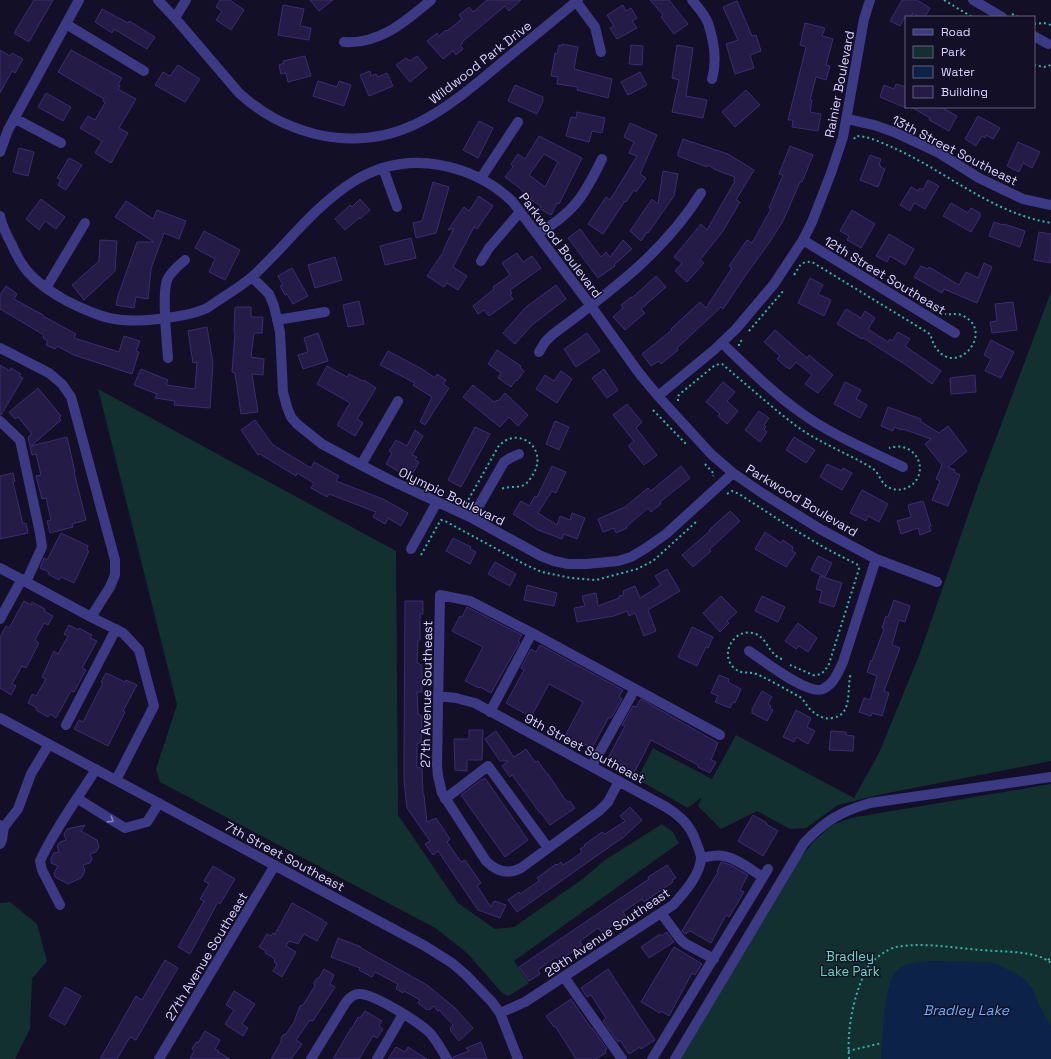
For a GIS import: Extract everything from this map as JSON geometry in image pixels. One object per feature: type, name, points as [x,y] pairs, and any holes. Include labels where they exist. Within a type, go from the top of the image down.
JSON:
[{"type":"street","points":[[0,152],[2,142],[14,118],[79,0]]},
{"type":"street","name":"Wildwood Park Drive","points":[[158,0],[239,93],[267,115],[290,126],[331,138],[364,139],[376,138],[404,130],[436,113],[466,92],[577,0]]},
{"type":"street","points":[[175,18],[186,0]]},
{"type":"street","points":[[344,42],[356,43],[368,41],[395,29],[432,0]]},
{"type":"street","points":[[577,0],[596,27],[601,52]]},
{"type":"street","points":[[692,0],[708,23],[714,52],[714,71],[712,79]]},
{"type":"street","name":"Rainier Boulevard","points":[[658,396],[722,343],[767,292],[803,240],[812,222],[843,137],[861,39],[870,0]]},
{"type":"street","points":[[973,0],[1000,16]]},
{"type":"street","points":[[66,24],[144,71]]},
{"type":"street","points":[[1035,37],[1048,44]]},
{"type":"street","points":[[14,118],[61,143]]},
{"type":"street","name":"13th Street Southeast","points":[[847,119],[874,125],[894,132],[939,153],[979,178],[1023,199],[1051,205]]},
{"type":"street","points":[[481,178],[518,122]]},
{"type":"street","points":[[537,234],[555,224],[572,209],[583,195],[602,159]]},
{"type":"street","name":"Parkwood Boulevard","points":[[0,218],[7,237],[23,266],[46,288],[80,308],[106,318],[147,320],[183,316],[206,308],[252,277],[332,196],[370,172],[400,164],[417,163],[433,164],[458,170],[481,178],[503,192],[512,201],[639,373],[711,454],[762,493],[807,521],[876,559],[937,582]]},
{"type":"street","points":[[383,168],[397,207]]},
{"type":"street","points":[[540,352],[545,342],[552,335],[622,282],[645,261],[690,210],[701,193]]},
{"type":"street","points":[[481,261],[489,248],[520,212]]},
{"type":"street","points":[[46,288],[85,223]]},
{"type":"street","name":"12th Street Southeast","points":[[803,240],[955,333]]},
{"type":"street","points":[[168,358],[166,283],[168,277],[186,260]]},
{"type":"street","name":"Olympic Boulevard","points":[[252,277],[269,294],[274,306],[280,332],[283,392],[291,417],[297,424],[322,444],[390,480],[472,518],[541,556],[568,564],[618,561],[631,557],[666,534],[734,473]]},
{"type":"street","points":[[277,320],[325,312]]},
{"type":"street","points":[[722,343],[752,372],[800,412],[836,433],[903,467]]},
{"type":"street","points":[[0,348],[49,373],[62,384],[71,397],[115,560],[114,575],[110,587],[91,617]]},
{"type":"street","points":[[361,465],[398,401]]},
{"type":"street","points":[[0,421],[20,440],[42,547],[24,581],[0,619]]},
{"type":"street","points":[[472,518],[504,462],[519,454]]},
{"type":"street","points":[[412,549],[437,502]]},
{"type":"street","points":[[749,651],[806,688],[819,690],[828,686],[838,673],[843,662],[876,559]]},
{"type":"street","points":[[0,568],[123,633],[139,650],[154,706],[116,780]]},
{"type":"street","name":"27th Avenue Southeast","points":[[444,796],[438,776],[440,595],[470,601],[532,633]]},
{"type":"street","points":[[66,726],[116,629]]},
{"type":"street","points":[[490,712],[532,633],[720,735]]},
{"type":"street","points":[[592,766],[635,689]]},
{"type":"street","name":"9th Street Southeast","points":[[438,696],[467,701],[490,712],[666,807],[689,826],[700,854]]},
{"type":"street","name":"7th Street Southeast","points":[[0,718],[425,946],[452,963],[466,975],[500,1013],[518,1059]]},
{"type":"street","points":[[0,844],[2,840],[2,826],[18,809],[31,774],[49,744]]},
{"type":"street","points":[[548,848],[488,766],[444,796],[486,861],[504,872],[515,871],[548,848],[599,811],[608,802],[619,781]]},
{"type":"street","points":[[60,905],[42,870],[40,861],[62,822],[96,769]]},
{"type":"street","points":[[675,1059],[804,843],[817,830],[834,817],[850,809],[870,803],[1051,777]]},
{"type":"street","points":[[78,799],[125,828],[147,822],[159,803]]},
{"type":"street","points":[[652,1059],[766,873],[723,856],[700,854]]},
{"type":"street","name":"29th Avenue Southeast","points":[[500,1013],[525,1002],[673,905],[690,886],[697,870],[700,854]]},
{"type":"street","name":"27th Avenue Southeast","points":[[159,1059],[275,866]]},
{"type":"street","points":[[661,913],[681,940],[714,959]]},
{"type":"street","points":[[564,977],[622,1059]]},
{"type":"street","points":[[311,1059],[349,998],[362,994],[370,996],[423,1027],[430,1033],[447,1059]]},
{"type":"street","points":[[377,1059],[403,1014]]},
{"type":"path","points":[[944,0],[970,16]]},
{"type":"path","points":[[1035,24],[1044,23],[1051,25]]},
{"type":"path","points":[[1035,65],[1044,67],[1051,65]]},
{"type":"path","points":[[852,144],[856,136],[861,136],[879,142],[921,161],[994,204],[1016,214],[1051,223]]},
{"type":"path","points":[[793,276],[805,261],[812,262],[930,334],[934,345],[940,352],[955,358],[963,355],[969,351],[975,342],[975,333],[972,324],[968,319],[962,316],[941,313]]},
{"type":"path","points":[[741,349],[739,344],[784,289]]},
{"type":"path","points":[[679,403],[677,400],[681,393],[714,366],[722,364],[795,425],[825,445],[875,470],[880,480],[888,487],[899,490],[910,487],[919,475],[920,469],[918,458],[910,450],[903,447],[886,448]]},
{"type":"path","points":[[653,410],[690,448]]},
{"type":"path","points":[[460,501],[466,504],[498,447],[503,441],[509,439],[525,439],[535,448],[537,454],[536,469],[531,478],[524,484],[514,488],[504,487],[500,490]]},
{"type":"path","points":[[701,460],[714,474],[708,481]]},
{"type":"path","points":[[722,499],[732,491],[740,494],[790,527],[825,548],[858,565],[858,572],[829,664],[826,669],[821,674],[813,676],[788,664]]},
{"type":"path","points":[[421,556],[441,520],[542,572],[571,578],[596,580],[637,569],[653,561],[700,519]]},
{"type":"path","points":[[784,661],[774,654],[762,638],[753,633],[748,632],[738,635],[731,642],[729,647],[729,660],[737,671],[744,674],[753,673],[760,676],[804,701],[812,711],[825,718],[830,719],[840,716],[846,708],[848,703],[848,686],[851,672]]},
{"type":"path","points":[[849,1059],[848,1044],[855,996],[866,968],[884,952],[894,947],[923,944],[1021,953],[1043,957],[1051,963]]},
{"type":"path","points":[[848,1052],[882,1043]]},
{"type":"green space","points":[[1051,292],[1051,761],[878,795],[838,805],[806,828],[790,829],[757,811],[721,829],[698,806],[702,797],[688,808],[637,779],[653,748],[712,779],[736,735],[854,798],[879,753],[920,653],[978,486]]},
{"type":"green space","points":[[98,389],[396,551],[398,815],[458,903],[495,929],[514,927],[584,878],[605,860],[662,824],[673,832],[679,843],[514,961],[529,983],[509,996],[503,994],[468,954],[437,929],[160,782],[156,769],[177,705]]},
{"type":"green space","name":"Bradley Lake Park","points":[[1051,784],[1051,1059],[678,1059],[797,862],[814,841],[832,825],[851,818]]},
{"type":"green space","points":[[10,902],[37,924],[47,961],[32,979],[30,1029],[15,1059],[0,1059],[0,903]]},
{"type":"water","name":"Bradley Lake","points":[[932,961],[989,962],[1013,972],[1024,979],[1032,988],[1051,1027],[1051,1059],[881,1059],[887,998],[893,976],[897,970],[905,965]]},
{"type":"building","points":[[34,0],[53,0],[29,42],[14,33]]},
{"type":"building","points":[[220,0],[230,0],[244,10],[231,30],[216,20],[222,11],[216,7]]},
{"type":"building","points":[[310,0],[333,0],[319,11]]},
{"type":"building","points":[[487,0],[521,0],[509,11],[505,6],[462,42],[463,43],[460,45],[463,49],[456,55],[453,51],[443,59],[427,41],[437,33],[439,36],[446,30],[447,31],[462,19],[459,15],[469,7],[473,12]]},
{"type":"building","points":[[650,0],[669,0],[688,24],[674,34],[661,17],[663,15]]},
{"type":"building","points":[[902,0],[917,0],[930,8],[926,16],[918,16],[913,13],[912,16],[905,16],[900,26],[890,21]]},
{"type":"building","points":[[737,1],[752,36],[756,35],[761,51],[750,55],[754,68],[735,74],[726,44],[738,40],[723,7]]},
{"type":"building","points":[[283,5],[304,9],[300,26],[311,28],[309,40],[278,35]]},
{"type":"building","points":[[623,5],[626,11],[631,8],[637,18],[632,21],[637,28],[617,39],[610,28],[614,26],[607,15]]},
{"type":"building","points":[[102,9],[128,23],[129,21],[155,37],[147,49],[114,29],[112,33],[95,22]]},
{"type":"building","points":[[805,23],[825,28],[822,36],[833,39],[826,65],[830,66],[826,80],[816,77],[810,100],[812,100],[810,112],[821,114],[818,131],[792,127],[793,120],[788,120],[806,47],[800,45]]},
{"type":"building","points":[[562,44],[578,47],[574,69],[612,79],[608,98],[577,90],[578,87],[557,84],[558,77],[551,76],[555,53],[557,54],[559,45],[562,46]]},
{"type":"building","points":[[631,45],[643,46],[642,65],[629,64]]},
{"type":"building","points":[[677,45],[693,48],[686,96],[707,100],[703,118],[672,112],[679,80],[672,78]]},
{"type":"building","points":[[0,50],[10,56],[12,53],[23,59],[15,73],[12,71],[0,93]]},
{"type":"building","points":[[71,50],[122,78],[118,85],[120,86],[118,89],[136,99],[119,128],[128,133],[111,163],[95,153],[102,141],[80,128],[88,116],[95,120],[105,103],[103,101],[104,99],[58,72]]},
{"type":"building","points":[[305,56],[311,76],[288,82],[286,73],[281,74],[279,65],[284,63],[283,61]]},
{"type":"building","points":[[417,56],[427,68],[410,82],[396,65],[406,58],[410,61]]},
{"type":"building","points":[[178,65],[200,79],[185,102],[155,85],[163,72],[170,76]]},
{"type":"building","points":[[370,71],[371,76],[376,74],[378,77],[387,73],[393,86],[369,96],[360,75]]},
{"type":"building","points":[[640,72],[647,85],[628,95],[621,82]]},
{"type":"building","points":[[318,81],[337,87],[339,81],[351,85],[344,106],[313,96]]},
{"type":"building","points":[[896,84],[905,87],[905,108],[880,97],[884,85],[894,89]]},
{"type":"building","points":[[515,85],[543,97],[543,101],[537,114],[508,101]]},
{"type":"building","points":[[746,90],[760,105],[735,127],[722,112]]},
{"type":"building","points":[[46,93],[71,107],[63,121],[38,107]]},
{"type":"building","points":[[913,108],[943,108],[957,116],[949,131],[929,120],[930,118]]},
{"type":"building","points":[[577,112],[605,118],[602,133],[592,131],[589,142],[566,136],[571,117],[576,118]]},
{"type":"building","points":[[978,116],[1000,128],[993,139],[986,135],[985,138],[982,136],[976,146],[965,139]]},
{"type":"building","points":[[479,121],[493,128],[478,158],[463,150]]},
{"type":"building","points":[[630,123],[657,135],[640,174],[646,178],[636,192],[634,190],[626,202],[625,201],[603,234],[588,224],[606,197],[610,200],[637,156],[629,153],[634,142],[624,137]]},
{"type":"building","points":[[539,136],[582,158],[559,204],[557,203],[551,215],[540,209],[541,206],[530,199],[531,197],[505,177],[513,167],[511,164],[518,154],[525,159]],"holes":[[[544,154],[558,162],[545,187],[529,175]]]},
{"type":"building","points":[[683,139],[728,154],[754,170],[736,200],[740,202],[723,231],[700,260],[704,263],[687,282],[675,271],[682,263],[674,257],[701,224],[707,230],[735,181],[735,177],[716,170],[708,165],[707,167],[678,156]]},
{"type":"building","points":[[1018,142],[1040,152],[1032,168],[1023,163],[1019,172],[1007,166]]},
{"type":"building","points":[[790,146],[813,155],[783,221],[723,309],[721,307],[677,348],[678,350],[661,364],[659,361],[651,366],[642,354],[672,330],[671,329],[700,302],[706,308],[732,268],[729,266],[747,240],[752,243],[771,209],[769,208],[783,175],[779,174]]},
{"type":"building","points":[[19,148],[34,152],[28,176],[13,172]]},
{"type":"building","points":[[870,155],[881,159],[879,165],[885,169],[878,187],[860,180]]},
{"type":"building","points":[[69,158],[82,165],[66,190],[58,185],[61,180],[57,178]]},
{"type":"building","points":[[663,171],[678,174],[674,196],[641,241],[630,231],[652,199],[658,204]]},
{"type":"building","points":[[928,180],[939,186],[925,209],[914,203],[910,211],[900,205],[911,187],[918,191],[920,188],[923,190]]},
{"type":"building","points":[[433,182],[449,187],[436,233],[416,238],[413,223],[422,221]]},
{"type":"building","points":[[479,196],[493,206],[477,229],[474,227],[453,267],[467,276],[458,290],[447,283],[444,287],[427,276],[444,251],[454,228],[448,230],[464,207],[469,211]]},
{"type":"building","points":[[41,199],[65,217],[56,229],[45,221],[39,230],[26,219]]},
{"type":"building","points":[[360,199],[370,210],[345,230],[335,219],[350,205],[352,207]]},
{"type":"building","points":[[126,201],[153,219],[157,210],[186,221],[179,239],[164,233],[151,269],[148,299],[136,297],[134,308],[116,305],[118,296],[137,242],[154,242],[115,217]]},
{"type":"building","points":[[951,203],[968,213],[971,208],[980,213],[980,217],[971,232],[943,216]]},
{"type":"building","points":[[852,210],[875,224],[861,248],[847,240],[849,236],[840,231]]},
{"type":"building","points":[[994,222],[1025,231],[1020,247],[989,236]]},
{"type":"building","points":[[580,229],[601,257],[606,252],[610,257],[623,240],[632,249],[614,265],[615,266],[598,278],[568,238]]},
{"type":"building","points":[[204,231],[240,250],[225,280],[209,272],[215,259],[195,248]]},
{"type":"building","points":[[1039,232],[1051,234],[1051,263],[1034,260]]},
{"type":"building","points":[[889,234],[914,249],[905,265],[890,256],[887,262],[876,256]]},
{"type":"building","points":[[411,238],[416,258],[385,265],[380,246]]},
{"type":"building","points":[[100,240],[117,241],[115,271],[84,300],[72,285],[99,261]]},
{"type":"building","points":[[517,253],[523,262],[532,256],[541,268],[510,290],[512,293],[510,295],[513,299],[489,316],[484,310],[478,314],[473,306],[494,289],[493,287],[510,275],[502,263]]},
{"type":"building","points":[[335,257],[342,280],[315,288],[308,265]]},
{"type":"building","points":[[984,263],[992,267],[977,303],[944,289],[942,293],[914,277],[921,266],[928,269],[929,267],[959,285],[966,272],[978,278]]},
{"type":"building","points":[[292,268],[308,296],[293,304],[287,294],[285,295],[280,286],[283,285],[278,276]]},
{"type":"building","points":[[656,276],[666,287],[641,309],[645,313],[625,330],[613,317],[623,308],[621,305],[631,297],[632,298]]},
{"type":"building","points":[[810,278],[823,285],[818,294],[831,300],[824,316],[798,303]]},
{"type":"building","points":[[556,285],[566,299],[532,325],[515,344],[503,333],[526,307]]},
{"type":"building","points":[[6,286],[17,294],[14,299],[76,334],[74,338],[119,352],[124,336],[140,341],[136,351],[139,352],[132,374],[74,355],[57,346],[55,349],[46,345],[48,341],[43,338],[44,335],[0,309],[0,295]]},
{"type":"building","points":[[359,301],[364,324],[348,327],[343,305]]},
{"type":"building","points":[[1013,302],[1017,330],[992,333],[990,322],[997,321],[995,304]]},
{"type":"building","points":[[235,307],[251,307],[251,317],[263,317],[262,333],[254,333],[251,357],[264,359],[263,375],[252,374],[258,412],[241,414],[235,373],[232,372]]},
{"type":"building","points":[[846,309],[861,318],[865,311],[875,318],[868,329],[888,342],[890,339],[892,341],[898,332],[910,339],[905,346],[941,371],[932,384],[906,365],[863,338],[862,339],[837,324]]},
{"type":"building","points":[[207,327],[213,364],[210,408],[174,405],[175,401],[155,398],[157,394],[134,385],[141,369],[168,380],[166,385],[195,389],[197,362],[193,363],[188,331]]},
{"type":"building","points":[[775,330],[807,358],[809,355],[833,375],[818,393],[805,384],[812,375],[796,362],[790,369],[786,367],[777,359],[780,356],[764,342]]},
{"type":"building","points":[[318,333],[328,361],[303,369],[298,355],[308,352],[304,338]]},
{"type":"building","points":[[587,333],[600,351],[576,367],[564,349]]},
{"type":"building","points":[[991,340],[1014,352],[1001,378],[985,371],[991,359],[984,355]]},
{"type":"building","points":[[497,350],[521,366],[520,368],[524,371],[511,387],[498,378],[501,373],[488,364]]},
{"type":"building","points":[[388,351],[422,369],[435,378],[437,374],[446,380],[443,384],[449,388],[425,425],[420,422],[432,397],[413,385],[415,383],[380,365]]},
{"type":"building","points":[[0,365],[10,371],[11,368],[21,374],[19,376],[23,378],[1,415],[0,415]]},
{"type":"building","points":[[327,366],[347,377],[349,374],[363,381],[364,380],[376,388],[357,419],[363,423],[355,436],[337,425],[350,403],[317,384]]},
{"type":"building","points":[[604,369],[618,390],[607,398],[592,378]]},
{"type":"building","points":[[561,371],[572,379],[557,403],[536,389],[545,375],[554,381]]},
{"type":"building","points":[[975,375],[976,392],[951,394],[950,378]]},
{"type":"building","points":[[723,382],[735,392],[727,401],[738,411],[727,424],[718,416],[720,414],[706,402]]},
{"type":"building","points":[[845,382],[861,390],[856,399],[867,405],[860,418],[834,404]]},
{"type":"building","points":[[473,385],[494,402],[497,400],[498,401],[505,393],[528,415],[518,426],[509,417],[500,427],[463,397]]},
{"type":"building","points":[[38,388],[61,416],[59,418],[61,420],[31,446],[67,437],[86,520],[72,524],[73,527],[50,533],[47,521],[51,520],[46,498],[42,499],[36,476],[41,475],[36,454],[32,455],[28,437],[32,434],[18,417],[15,419],[9,412]]},
{"type":"building","points":[[627,404],[642,422],[636,428],[657,455],[644,465],[629,447],[629,445],[634,441],[613,415]]},
{"type":"building","points":[[888,407],[921,419],[920,421],[939,433],[948,426],[967,451],[948,467],[955,470],[954,472],[960,475],[948,506],[932,500],[940,481],[936,479],[942,465],[925,444],[931,439],[903,429],[894,427],[893,431],[881,426]]},
{"type":"building","points":[[759,411],[769,418],[764,425],[766,427],[764,429],[767,432],[760,442],[745,430]]},
{"type":"building","points":[[255,420],[273,445],[311,468],[314,462],[339,476],[336,481],[383,499],[408,513],[401,526],[388,518],[385,524],[373,517],[376,512],[329,494],[327,497],[311,488],[314,483],[297,473],[296,476],[260,454],[258,455],[241,430]]},
{"type":"building","points":[[555,421],[569,427],[559,450],[546,444]]},
{"type":"building","points":[[475,427],[490,434],[461,487],[448,480]]},
{"type":"building","points":[[415,430],[423,436],[412,455],[417,457],[415,460],[419,462],[413,473],[405,468],[401,473],[386,464],[392,453],[389,451],[396,440],[407,446]]},
{"type":"building","points":[[794,437],[815,450],[806,463],[786,450]]},
{"type":"building","points":[[827,464],[842,471],[843,468],[852,473],[842,490],[820,477]]},
{"type":"building","points":[[552,466],[566,472],[556,493],[552,491],[538,513],[557,525],[560,516],[570,520],[572,513],[585,518],[577,539],[564,534],[562,539],[538,530],[513,514],[521,501],[529,506],[535,496],[537,497]]},
{"type":"building","points":[[681,466],[690,478],[660,502],[661,504],[651,512],[648,508],[626,527],[627,528],[616,533],[614,528],[603,532],[598,519],[625,507],[648,488],[651,491]]},
{"type":"building","points":[[13,473],[15,481],[13,482],[23,524],[26,523],[28,533],[0,539],[0,476]]},
{"type":"building","points":[[862,490],[888,504],[879,522],[868,516],[866,521],[850,513]]},
{"type":"building","points":[[923,501],[931,526],[929,526],[931,531],[920,535],[918,528],[901,534],[897,521],[911,517],[908,505]]},
{"type":"building","points":[[730,511],[740,521],[693,567],[682,555],[710,531],[709,530]]},
{"type":"building","points":[[765,532],[781,543],[783,540],[793,547],[792,551],[796,553],[786,567],[755,549]]},
{"type":"building","points":[[61,533],[88,546],[87,550],[89,551],[74,583],[61,577],[59,580],[48,574],[49,572],[40,568],[44,558],[47,560]]},
{"type":"building","points":[[453,538],[471,547],[470,549],[476,552],[470,564],[446,551]]},
{"type":"building","points":[[818,556],[832,563],[825,577],[811,570]]},
{"type":"building","points":[[495,562],[516,574],[510,586],[488,574]]},
{"type":"building","points":[[667,569],[680,591],[648,610],[656,631],[644,636],[635,613],[629,616],[627,611],[614,616],[577,622],[574,608],[585,606],[582,596],[596,593],[598,606],[619,598],[619,596],[624,595],[623,591],[635,586],[640,598],[661,585],[655,576]]},
{"type":"building","points":[[820,576],[842,583],[834,607],[819,602],[822,591],[816,589]]},
{"type":"building","points":[[527,585],[557,593],[554,606],[524,600]]},
{"type":"building","points":[[721,596],[737,612],[727,621],[729,623],[720,632],[703,613]]},
{"type":"building","points":[[762,596],[785,607],[778,622],[755,611]]},
{"type":"building","points":[[894,600],[910,606],[905,622],[899,620],[892,645],[900,648],[884,691],[889,693],[882,716],[872,713],[871,716],[859,712],[864,698],[870,700],[877,676],[867,672],[884,629],[882,628],[886,616],[888,617]]},
{"type":"building","points":[[24,601],[31,605],[32,602],[45,609],[44,611],[53,616],[48,625],[44,623],[35,640],[39,643],[26,668],[22,666],[12,684],[16,686],[11,695],[0,688],[0,637],[6,626],[9,628]]},
{"type":"building","points":[[405,601],[423,601],[423,614],[420,614],[420,640],[418,640],[417,663],[422,665],[422,692],[417,692],[418,714],[422,716],[421,744],[417,743],[417,768],[422,767],[423,795],[427,822],[436,818],[450,839],[447,842],[461,862],[465,860],[481,883],[477,886],[491,907],[494,901],[506,905],[500,918],[478,910],[438,851],[433,855],[425,844],[430,841],[407,808],[404,780]]},
{"type":"building","points":[[467,607],[522,635],[518,641],[520,642],[491,693],[465,681],[483,647],[452,631]]},
{"type":"building","points":[[798,623],[817,638],[808,652],[799,646],[796,649],[785,641]]},
{"type":"building","points":[[69,625],[78,630],[79,628],[92,635],[90,638],[97,641],[82,668],[86,670],[74,692],[71,691],[56,718],[50,714],[48,717],[28,703],[32,694],[36,696],[46,679],[42,677],[54,651],[58,654],[68,636],[64,634]]},
{"type":"building","points":[[692,627],[713,637],[708,648],[706,647],[697,666],[678,657]]},
{"type":"building","points":[[540,645],[623,690],[619,697],[622,699],[611,718],[609,717],[592,748],[580,742],[579,744],[565,736],[583,702],[549,684],[531,717],[506,703],[524,670],[521,668],[531,649],[536,652]]},
{"type":"building","points":[[106,673],[125,682],[126,680],[137,685],[123,711],[125,712],[108,746],[74,729],[79,720],[83,722],[103,683],[101,682]]},
{"type":"building","points":[[719,675],[729,679],[728,682],[741,689],[735,703],[733,702],[730,708],[715,702],[718,696],[711,693]]},
{"type":"building","points":[[762,691],[772,697],[768,704],[773,710],[767,721],[752,713],[752,709]]},
{"type":"building","points":[[641,699],[718,743],[711,760],[716,762],[710,773],[651,740],[634,773],[608,758],[625,726],[622,725],[633,706],[636,707]]},
{"type":"building","points":[[796,710],[811,718],[807,727],[815,731],[808,744],[796,737],[794,742],[783,737]]},
{"type":"building","points":[[469,730],[483,730],[482,760],[467,760],[467,771],[455,770],[454,739],[469,739]]},
{"type":"building","points":[[496,731],[514,757],[526,749],[535,762],[538,761],[564,798],[568,802],[570,801],[575,808],[550,825],[512,775],[510,777],[502,766],[508,761],[500,761],[485,739]]},
{"type":"building","points":[[831,731],[846,732],[846,735],[854,736],[853,751],[829,750]]},
{"type":"building","points":[[485,778],[528,840],[505,857],[461,795]]},
{"type":"building","points":[[630,807],[642,820],[625,836],[517,912],[508,900],[539,881],[537,878],[556,864],[557,865],[561,862],[563,865],[571,860],[582,852],[580,849],[585,846],[584,845],[602,832],[605,834],[625,821],[620,816]]},
{"type":"building","points":[[753,815],[778,831],[763,856],[738,841]]},
{"type":"building","points":[[85,825],[81,831],[97,840],[99,847],[96,852],[90,854],[92,859],[90,863],[83,865],[85,871],[81,878],[68,884],[55,877],[54,873],[58,866],[51,863],[51,858],[54,853],[59,852],[57,846],[60,842],[66,840],[64,834],[67,829]]},
{"type":"building","points":[[721,862],[731,865],[748,875],[740,890],[744,892],[729,917],[726,915],[711,943],[690,931],[685,934],[682,931],[718,872],[717,871]]},
{"type":"building","points":[[667,865],[676,878],[672,880],[673,882],[644,902],[642,899],[623,912],[626,916],[602,933],[598,928],[580,941],[582,945],[559,961],[556,957],[538,970],[540,974],[529,981],[519,967],[649,879],[648,877]]},
{"type":"building","points":[[213,866],[235,879],[220,904],[218,902],[190,954],[178,947],[204,901],[200,899],[209,884],[204,881]]},
{"type":"building","points":[[292,903],[327,923],[317,941],[304,934],[298,944],[289,941],[286,946],[296,952],[282,977],[273,971],[277,964],[274,962],[275,959],[259,947],[267,934],[271,936],[273,933],[275,934]]},
{"type":"building","points":[[667,932],[674,942],[649,958],[641,947],[660,934],[661,936]]},
{"type":"building","points":[[338,938],[361,947],[427,985],[455,1008],[473,1028],[459,1041],[450,1030],[453,1025],[439,1010],[438,1011],[433,1006],[430,1010],[427,1010],[418,1003],[420,1000],[404,991],[403,993],[396,989],[398,984],[375,972],[372,977],[359,970],[360,968],[331,957]]},
{"type":"building","points":[[674,947],[702,964],[695,975],[692,973],[669,1016],[661,1011],[660,1013],[641,1002]]},
{"type":"building","points":[[165,960],[178,968],[136,1040],[130,1037],[117,1059],[100,1059],[136,996],[142,1000]]},
{"type":"building","points":[[324,969],[334,975],[330,984],[335,987],[313,1021],[310,1020],[296,1040],[302,1044],[291,1059],[271,1059],[281,1042],[283,1035],[286,1034],[294,1022],[300,1006],[303,1005],[315,986],[314,983],[316,979],[319,978]]},
{"type":"building","points":[[608,969],[655,1040],[641,1049],[640,1047],[629,1054],[620,1040],[618,1042],[603,1021],[606,1018],[591,995],[587,997],[581,988]]},
{"type":"building","points":[[65,987],[81,996],[65,1025],[49,1016]]},
{"type":"building","points":[[234,991],[255,1004],[242,1024],[248,1028],[243,1036],[225,1024],[234,1010],[226,1005]]},
{"type":"building","points":[[571,999],[607,1049],[605,1050],[606,1053],[596,1059],[576,1059],[555,1026],[554,1027],[546,1016]]},
{"type":"building","points":[[365,1011],[382,1021],[379,1026],[383,1029],[377,1038],[373,1036],[359,1059],[333,1059],[358,1017],[360,1018]]},
{"type":"building","points":[[205,1031],[220,1040],[215,1049],[230,1059],[190,1059],[194,1051],[192,1049],[196,1042],[198,1043]]},
{"type":"building","points":[[481,1042],[487,1059],[453,1059],[453,1057],[469,1051],[466,1048]]},
{"type":"building","points":[[396,1047],[405,1052],[408,1047],[427,1059],[388,1059]]}]
